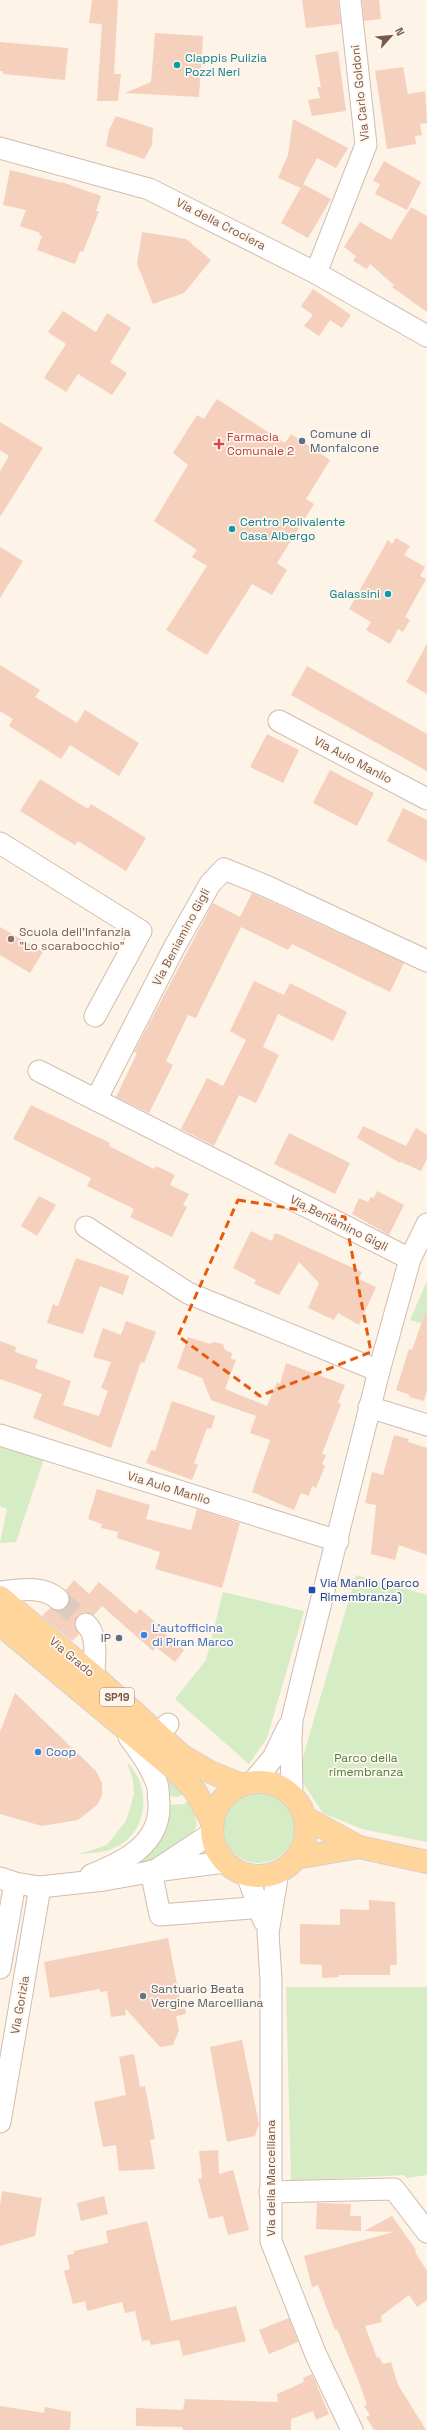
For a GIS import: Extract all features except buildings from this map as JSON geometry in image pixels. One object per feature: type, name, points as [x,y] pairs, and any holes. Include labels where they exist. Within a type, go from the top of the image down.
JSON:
[{"type":"main road","name":"Via Grado","points":[[0,1597],[94,1676],[163,1729],[181,1755],[210,1772],[247,1784]]},
{"type":"main road","name":"Via Grado","points":[[0,1624],[176,1770],[195,1791],[212,1828]]},
{"type":"main road","points":[[267,1783],[280,1788],[292,1796],[304,1817],[306,1831],[303,1845],[296,1858],[278,1872],[263,1876],[248,1875],[235,1870],[225,1862],[216,1848],[212,1828],[216,1811],[222,1800],[231,1791],[247,1784],[267,1783]]},
{"type":"main road","points":[[304,1817],[359,1848],[427,1862]]},
{"type":"main road","points":[[296,1858],[359,1848]]},
{"type":"street","name":"Via Carlo Goldoni","points":[[316,273],[366,145],[350,0]]},
{"type":"street","name":"Via della Crociera","points":[[0,148],[149,189],[316,273],[427,336]]},
{"type":"street","name":"Via Aulo Manlio","points":[[279,721],[427,799]]},
{"type":"street","points":[[0,843],[141,930],[95,1016]]},
{"type":"street","name":"Via Beniamino Gigli","points":[[96,1100],[175,946],[210,884],[224,869],[266,886],[427,961]]},
{"type":"street","name":"Via Beniamino Gigli","points":[[39,1071],[410,1259]]},
{"type":"street","points":[[247,1784],[274,1758],[292,1720],[338,1541],[379,1371],[410,1259],[427,1224]]},
{"type":"street","points":[[86,1227],[188,1294],[379,1371]]},
{"type":"street","points":[[369,1408],[427,1426]]},
{"type":"street","name":"Via Aulo Manlio","points":[[0,1435],[338,1541]]},
{"type":"street","points":[[0,1592],[25,1590],[50,1591],[58,1599]]},
{"type":"street","points":[[86,1624],[92,1629],[95,1648],[94,1676]]},
{"type":"street","points":[[70,1883],[127,1858],[146,1842],[157,1823],[159,1812],[158,1786],[146,1761],[117,1720]]},
{"type":"street","points":[[292,1720],[292,1796]]},
{"type":"street","points":[[153,1871],[212,1828]]},
{"type":"street","points":[[0,1968],[8,1881],[40,1887],[104,1880],[153,1871],[225,1862]]},
{"type":"street","points":[[153,1871],[160,1915],[251,1908]]},
{"type":"street","name":"Via della Marcelliana","points":[[278,1872],[268,1933],[271,1980],[271,2241],[316,2354],[352,2430]]},
{"type":"street","name":"Via della Marcelliana","points":[[248,1875],[268,1933]]},
{"type":"street","name":"Via Gorizia","points":[[0,2122],[40,1887]]},
{"type":"street","points":[[270,2192],[394,2189],[427,2232]]},
{"type":"highlighted area","points":[[238,1200],[345,1217],[371,1352],[260,1396],[178,1336]]},
{"type":"green space","points":[[427,1281],[427,1325],[410,1320]]},
{"type":"green space","points":[[0,1445],[44,1459],[16,1542],[0,1543],[7,1509],[0,1506]]},
{"type":"green space","name":"Parco della rimembranza","points":[[356,1575],[427,1595],[427,1842],[362,1829],[323,1813],[303,1783],[301,1764]]},
{"type":"green space","points":[[223,1592],[304,1611],[267,1738],[249,1764],[175,1699],[206,1660]]},
{"type":"green space","points":[[127,1762],[135,1772],[143,1796],[143,1809],[140,1821],[134,1832],[126,1841],[114,1848],[102,1852],[80,1854],[107,1845],[126,1821],[134,1795],[133,1780]]},
{"type":"green space","points":[[164,1774],[187,1792],[178,1797],[169,1796]]},
{"type":"green space","points":[[252,1791],[266,1791],[273,1793],[285,1801],[293,1813],[295,1827],[293,1841],[285,1853],[273,1861],[266,1863],[252,1863],[245,1861],[233,1853],[225,1841],[223,1834],[223,1820],[225,1813],[233,1801],[245,1793]]},
{"type":"green space","points":[[188,1801],[195,1816],[196,1822],[196,1827],[193,1832],[175,1845],[177,1851],[136,1866],[134,1863],[168,1805],[184,1804]]},
{"type":"green space","points":[[286,1987],[427,1987],[427,2175],[407,2178],[404,2175],[291,2181]]},
{"type":"tunnel","points":[[58,1599],[86,1624]]},
{"type":"place","name":"Clappis Pulizia Pozzi Neri","points":[[177,65]]},
{"type":"place","name":"Comune di Monfalcone","points":[[302,441]]},
{"type":"place","name":"Farmacia Comunale 2","points":[[219,444]]},
{"type":"place","name":"Centro Polivalente Casa Albergo","points":[[232,529]]},
{"type":"place","name":"Galassini","points":[[388,594]]},
{"type":"place","name":"Scuola dell'Infanzia \"Lo scarabocchio\"","points":[[11,939]]},
{"type":"place","name":"Via Manlio (parco Rimembranza)","points":[[312,1590]]},
{"type":"place","name":"L’autofficina di Piran Marco","points":[[144,1635]]},
{"type":"place","name":"IP","points":[[119,1638]]},
{"type":"place","name":"Coop","points":[[38,1752]]},
{"type":"place","name":"Santuario Beata Vergine Marcelliana","points":[[143,1996]]}]
